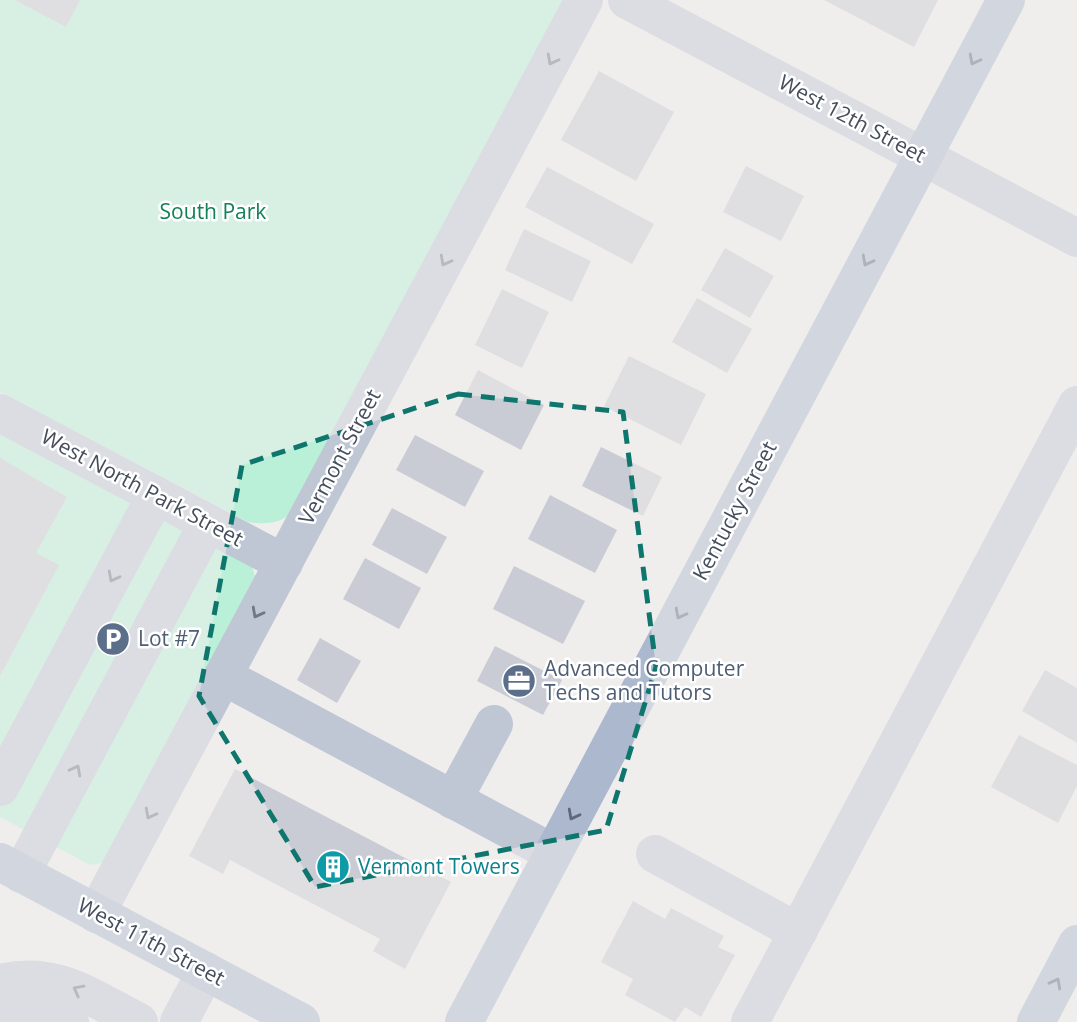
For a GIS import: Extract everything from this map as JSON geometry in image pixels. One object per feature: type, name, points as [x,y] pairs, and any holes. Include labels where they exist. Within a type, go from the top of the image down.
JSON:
[{"type":"main road","name":"Kentucky Street","points":[[464,1022],[1006,0]]},
{"type":"main road","name":"West 11th Street","points":[[11,868],[301,1022]]},
{"type":"main road","points":[[1036,1022],[1077,944]]},
{"type":"street","name":"Vermont Street","points":[[96,914],[584,0]]},
{"type":"street","name":"West 12th Street","points":[[627,0],[1077,238]]},
{"type":"street","points":[[750,1022],[1077,405]]},
{"type":"street","name":"West North Park Street","points":[[0,413],[284,563]]},
{"type":"street","points":[[56,809],[2,784],[156,495]]},
{"type":"street","points":[[11,868],[56,809],[208,523]]},
{"type":"street","points":[[137,531],[189,559]]},
{"type":"street","points":[[223,676],[553,853]]},
{"type":"street","points":[[453,800],[494,724]]},
{"type":"street","points":[[655,854],[798,932]]},
{"type":"street","points":[[179,1022],[206,971]]},
{"type":"street","points":[[0,983],[22,979],[63,982],[139,1022]]},
{"type":"street","points":[[0,1001],[18,1010],[49,1014],[70,1022]]},
{"type":"highlighted area","points":[[458,394],[623,412],[656,667],[606,830],[315,887],[199,696],[242,465]]},
{"type":"green space","name":"South Park","points":[[0,0],[565,0],[291,513],[281,520],[248,522],[0,392]]},
{"type":"green space","name":"Lot #7","points":[[0,429],[252,566],[255,576],[107,861],[93,865],[0,817]]},
{"type":"building","points":[[15,0],[80,0],[66,27]]},
{"type":"building","points":[[824,0],[938,0],[914,47]]},
{"type":"building","points":[[599,71],[674,112],[636,181],[561,140]]},
{"type":"building","points":[[746,166],[804,196],[781,241],[723,212]]},
{"type":"building","points":[[547,167],[654,224],[632,264],[525,207]]},
{"type":"building","points":[[524,229],[591,261],[572,302],[505,270]]},
{"type":"building","points":[[725,248],[774,276],[750,318],[701,290]]},
{"type":"building","points":[[502,289],[549,312],[522,368],[475,345]]},
{"type":"building","points":[[697,298],[752,329],[727,373],[672,342]]},
{"type":"building","points":[[629,356],[706,394],[681,445],[604,406]]},
{"type":"building","points":[[478,370],[544,405],[521,450],[455,415]]},
{"type":"building","points":[[415,435],[484,471],[465,507],[396,470]]},
{"type":"building","points":[[601,447],[662,477],[643,516],[582,486]]},
{"type":"building","points":[[0,458],[67,497],[36,553],[59,565],[0,676]]},
{"type":"building","points":[[550,495],[617,530],[595,573],[528,539]]},
{"type":"building","points":[[392,508],[447,537],[427,574],[372,545]]},
{"type":"building","points":[[365,558],[421,588],[399,629],[343,599]]},
{"type":"building","points":[[514,566],[585,601],[563,644],[493,609]]},
{"type":"building","points":[[320,638],[361,661],[337,703],[297,680]]},
{"type":"building","name":"Advanced Computer Techs and Tutors","points":[[495,646],[562,680],[543,715],[477,681]]},
{"type":"building","points":[[1045,670],[1077,688],[1077,743],[1022,711]]},
{"type":"building","points":[[1019,735],[1077,765],[1077,786],[1058,823],[991,787]]},
{"type":"building","name":"Vermont Towers","points":[[235,769],[451,882],[405,969],[373,951],[380,939],[230,860],[223,874],[189,856]]},
{"type":"building","points":[[633,901],[665,919],[671,908],[724,936],[718,947],[735,955],[701,1017],[685,1007],[675,1022],[625,995],[633,979],[601,962]]},
{"type":"place","name":"Lot #7","points":[[113,639]]},
{"type":"place","name":"Advanced Computer Techs and Tutors","points":[[519,681]]},
{"type":"place","name":"Vermont Towers","points":[[333,867]]}]
